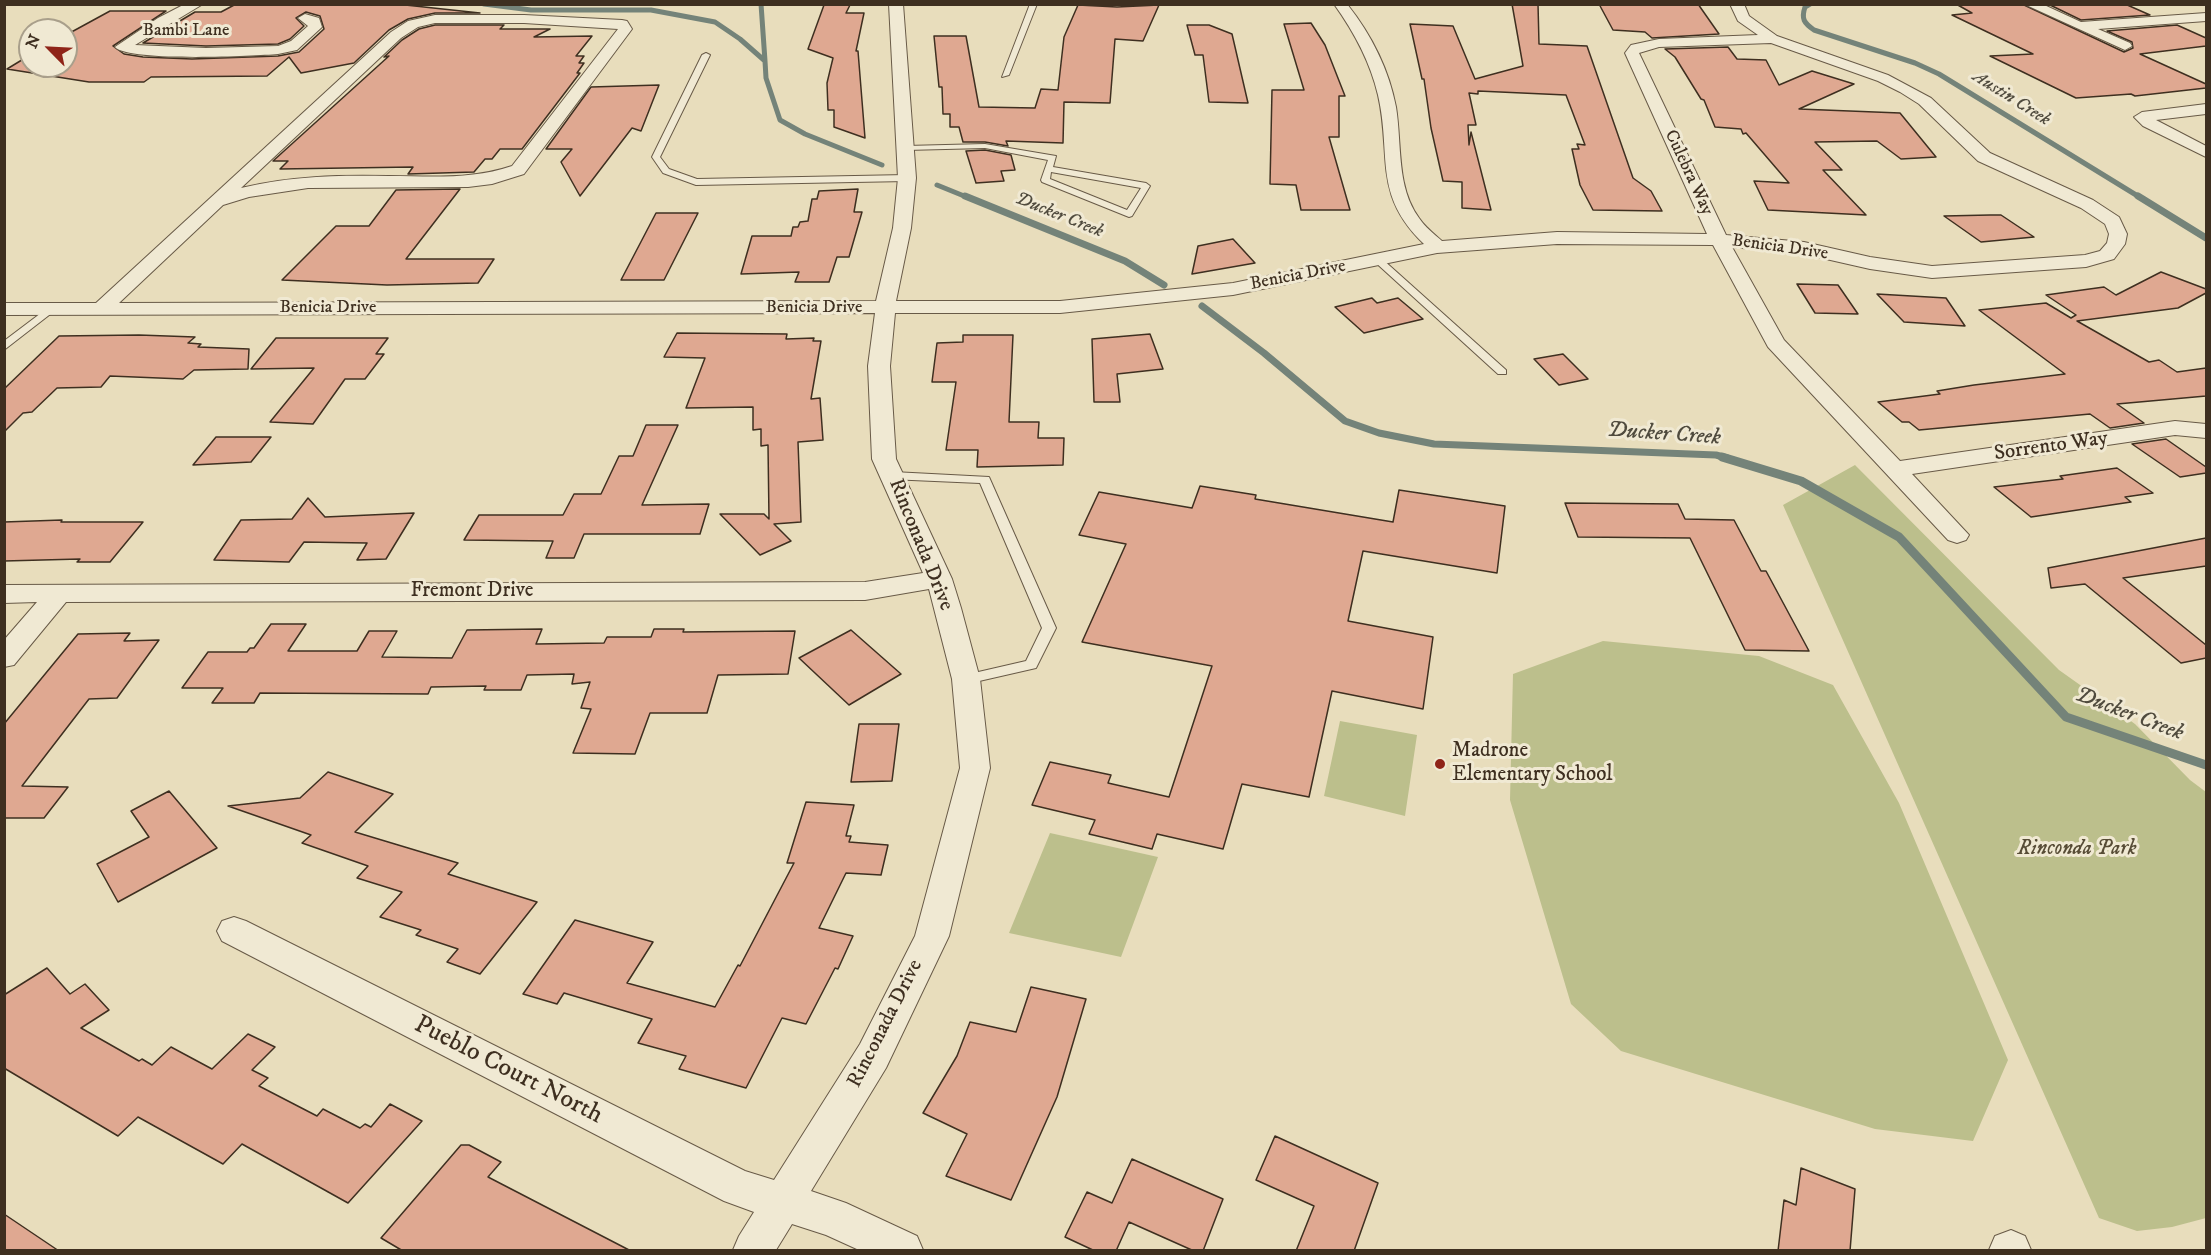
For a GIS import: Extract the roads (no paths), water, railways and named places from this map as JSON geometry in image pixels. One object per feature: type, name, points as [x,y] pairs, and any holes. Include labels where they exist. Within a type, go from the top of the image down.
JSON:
[{"type":"street","name":"Bambi Lane","points":[[197,4],[163,21],[122,47],[149,52],[269,51],[290,48],[315,27],[314,21],[305,18]]},
{"type":"street","name":"Rinconada Drive","points":[[753,1251],[873,1056],[932,936],[975,768],[966,680],[939,579],[884,459],[879,366],[885,308],[902,228],[907,178],[896,4]]},
{"type":"street","points":[[1340,4],[1349,14],[1380,73],[1388,105],[1397,188],[1411,220],[1437,247]]},
{"type":"street","name":"Benicia Drive","points":[[4,309],[1060,307],[1233,289],[1437,247],[1557,238],[1719,240],[1804,249],[1932,272],[2086,261],[2107,255],[2116,244],[2118,234],[2113,221],[2087,204],[1984,157],[1932,107],[1905,89],[1883,78],[1772,39],[1743,18],[1737,4]]},
{"type":"street","points":[[2030,4],[2125,46]]},
{"type":"street","points":[[2079,26],[2206,17]]},
{"type":"street","points":[[103,308],[217,201],[396,35],[413,24],[435,20],[524,19],[622,24],[625,29],[518,170],[506,176],[468,182],[278,184],[239,192],[217,201]]},
{"type":"street","name":"Culebra Way","points":[[1772,39],[1659,43],[1636,48],[1632,53],[1719,240],[1775,344],[1957,535]]},
{"type":"street","points":[[2206,109],[2142,117],[2206,152]]},
{"type":"street","name":"Sorrento Way","points":[[1895,470],[2175,429],[2206,431]]},
{"type":"street","name":"Fremont Drive","points":[[4,594],[865,591],[939,579]]},
{"type":"street","points":[[4,658],[59,594]]},
{"type":"street","name":"Pueblo Court North","points":[[234,931],[738,1188],[832,1217],[903,1251]]},
{"type":"lane","points":[[1005,75],[1034,4]]},
{"type":"lane","points":[[706,56],[656,157],[666,171],[696,182],[907,178]]},
{"type":"lane","points":[[906,148],[985,146],[1053,158],[1048,169],[1045,180],[1129,214],[1146,186],[1048,169]]},
{"type":"lane","points":[[1378,260],[1502,372]]},
{"type":"lane","points":[[4,347],[49,309]]},
{"type":"lane","points":[[892,476],[985,480],[1049,628],[1031,665],[966,680]]},
{"type":"waterway","name":"Ducker Creek","points":[[484,4],[531,10],[651,10],[715,22],[740,39],[765,61]]},
{"type":"waterway","points":[[761,4],[765,61]]},
{"type":"waterway","name":"Austin Creek","points":[[1810,4],[1805,7],[1803,18],[1814,30],[1915,63],[1939,74],[2141,198]]},
{"type":"waterway","name":"Ducker Creek","points":[[765,61],[766,78],[780,120],[805,134],[882,165]]},
{"type":"waterway","name":"Ducker Creek","points":[[937,185],[969,198]]},
{"type":"waterway","name":"Ducker Creek","points":[[965,196],[1125,261],[1164,285]]},
{"type":"waterway","name":"Austin Creek","points":[[2138,196],[2206,238]]},
{"type":"waterway","name":"Ducker Creek","points":[[1202,306],[1264,353],[1345,421],[1379,433],[1434,444],[1716,455],[1727,458]]},
{"type":"waterway","name":"Ducker Creek","points":[[1722,457],[1801,481],[1899,537],[2066,717],[2206,765]]},
{"type":"place","name":"Madrone Elementary School","points":[[1440,764]]},
{"type":"park label","name":"Rinconda Park","points":[[2077,850]]}]
